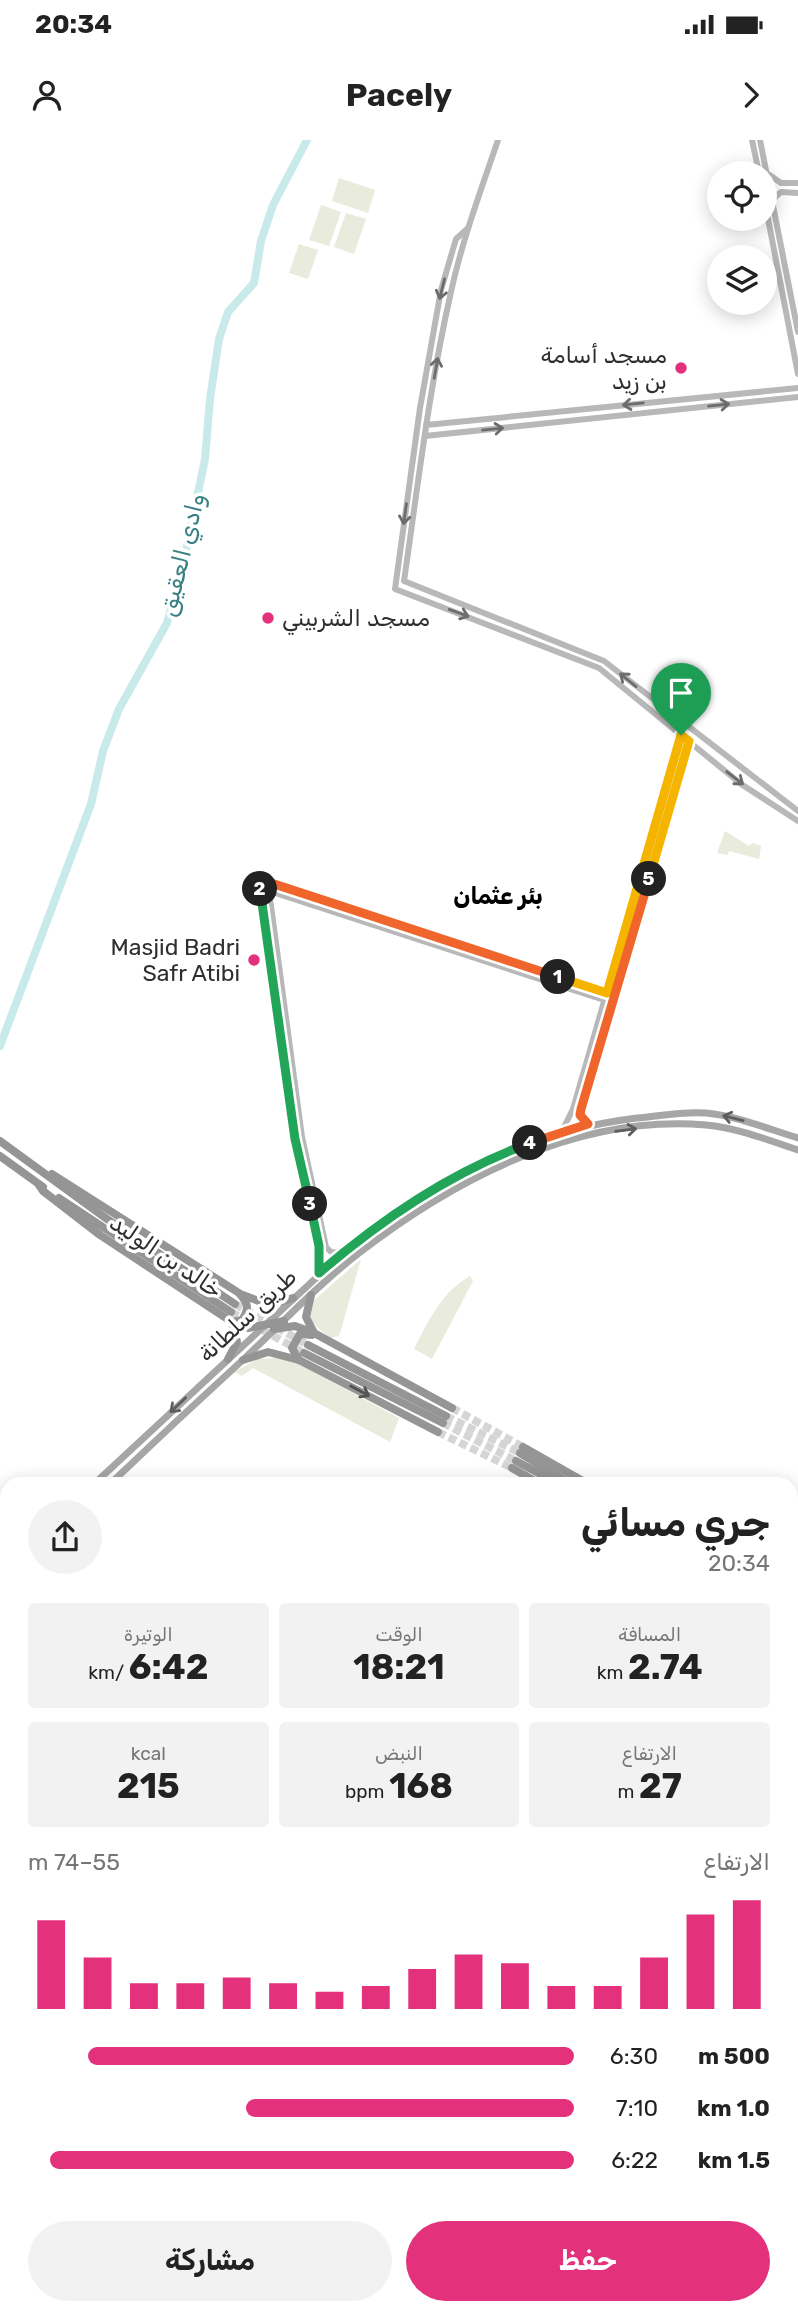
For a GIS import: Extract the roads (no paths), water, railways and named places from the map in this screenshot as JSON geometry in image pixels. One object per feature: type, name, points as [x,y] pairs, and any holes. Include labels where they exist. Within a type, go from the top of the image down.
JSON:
[{"type":"highway","points":[[0,1141],[242,1320],[248,1310],[240,1294]]},
{"type":"highway","name":"خالد بن الوليد","points":[[0,1156],[100,1235],[232,1315],[244,1328],[295,1326],[315,1334],[445,1420]]},
{"type":"highway","name":"خالد بن الوليد","points":[[44,1173],[66,1182],[240,1294],[269,1305],[293,1298]]},
{"type":"highway","points":[[311,1295],[306,1317],[315,1334],[297,1337],[292,1348],[445,1420]]},
{"type":"highway","points":[[228,1359],[237,1338],[232,1315]]},
{"type":"highway","name":"خالد بن الوليد","points":[[260,1329],[284,1321]]},
{"type":"highway","points":[[243,1360],[268,1352],[304,1353],[445,1420]]},
{"type":"highway","points":[[518,1457],[534,1477]]},
{"type":"highway","points":[[518,1457],[548,1477]]},
{"type":"highway","points":[[518,1457],[557,1477]]},
{"type":"highway","points":[[518,1457],[571,1477]]},
{"type":"main road","points":[[498,140],[468,228],[447,312],[426,425],[404,581],[604,661],[798,811]]},
{"type":"main road","points":[[752,140],[759,161]]},
{"type":"main road","points":[[760,140],[762,161]]},
{"type":"main road","points":[[777,180],[798,183]]},
{"type":"main road","points":[[777,194],[798,193]]},
{"type":"main road","points":[[468,228],[456,239],[441,290],[420,408],[395,589],[599,668],[741,784],[798,821]]},
{"type":"main road","points":[[773,231],[798,374]]},
{"type":"main road","points":[[775,231],[798,332]]},
{"type":"main road","points":[[426,425],[798,388]]},
{"type":"main road","points":[[425,436],[798,397]]},
{"type":"main road","points":[[562,1131],[573,1109],[681,735]]},
{"type":"main road","points":[[588,1124],[580,1115],[581,1109],[689,741]]},
{"type":"main road","points":[[658,814],[667,816]]},
{"type":"main road","points":[[319,1273],[319,1246],[295,1139],[259,883],[265,881],[605,997]]},
{"type":"main road","points":[[260,888],[605,997]]},
{"type":"main road","points":[[269,891],[302,1138],[326,1247],[331,1252],[343,1253]]},
{"type":"main road","name":"طريق سلطانة","points":[[102,1477],[343,1253],[375,1227],[433,1188],[491,1157],[588,1124],[680,1113],[729,1116],[798,1138]]},
{"type":"main road","name":"طريق سلطانة","points":[[118,1477],[359,1253],[438,1199],[496,1168],[552,1145],[624,1129],[705,1125],[727,1128],[798,1150]]},
{"type":"waterway","name":"وادي العقيق","points":[[0,1046],[91,804],[103,751],[119,709],[167,623],[181,575],[205,459],[219,339],[228,312],[254,283],[261,241],[273,205],[307,140]]},
{"type":"tunnel","points":[[235,1304],[308,1345]]},
{"type":"tunnel","points":[[231,1312],[304,1353]]},
{"type":"tunnel","points":[[452,1408],[523,1447]]},
{"type":"tunnel","points":[[446,1416],[520,1453]]},
{"type":"tunnel","points":[[443,1423],[516,1461]]},
{"type":"tunnel","points":[[438,1432],[512,1468]]},
{"type":"place","name":"مسجد أسامة بن زيد","points":[[681,368]]},
{"type":"place","name":"مسجد الشربيني","points":[[268,618]]},
{"type":"place","name":"Masjid Badri Safr Atibi","points":[[254,960]]},
{"type":"district","name":"بئر عثمان","points":[[498,896]]}]
